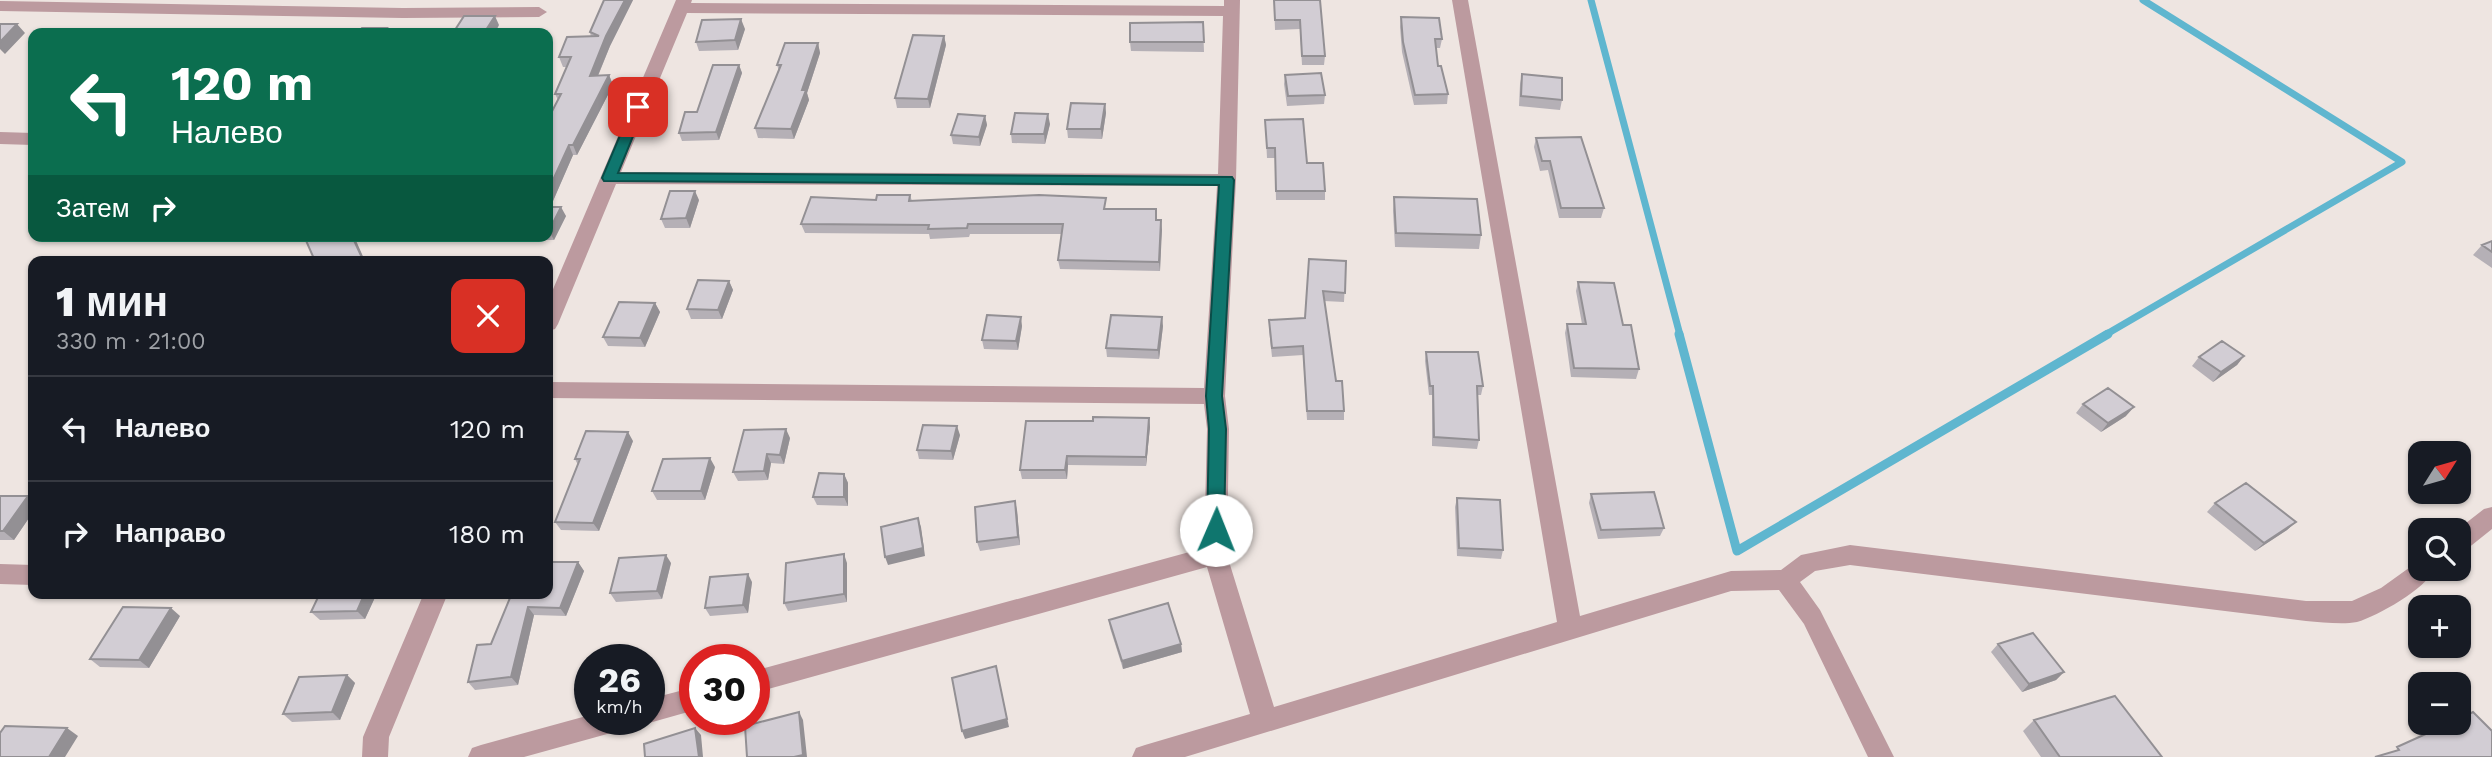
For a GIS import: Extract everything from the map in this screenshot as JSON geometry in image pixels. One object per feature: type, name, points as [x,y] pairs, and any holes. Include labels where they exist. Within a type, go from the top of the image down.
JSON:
[{"type":"street","points":[[1460,0],[1570,627]]},
{"type":"street","points":[[553,312],[682,4],[1232,6],[1227,180],[1214,396],[1218,429],[1215,555],[1265,720]]},
{"type":"street","points":[[0,6],[410,13],[539,12]]},
{"type":"street","points":[[0,138],[28,139]]},
{"type":"street","points":[[609,178],[1227,180]]},
{"type":"street","points":[[553,390],[1214,396]]},
{"type":"street","points":[[2471,533],[2492,516]]},
{"type":"street","points":[[770,678],[1215,555]]},
{"type":"street","points":[[1146,757],[1570,627],[1731,581],[1785,580],[1809,562],[1850,555],[2306,611],[2354,612],[2389,595],[2408,580]]},
{"type":"street","points":[[0,574],[28,575]]},
{"type":"street","points":[[1785,580],[1812,617],[1881,757]]},
{"type":"street","points":[[374,757],[376,737],[434,599]]},
{"type":"street","points":[[481,757],[574,731]]},
{"type":"building","points":[[604,0],[625,0],[606,36],[590,76],[609,75],[573,145],[569,145],[553,180],[553,109],[561,94],[555,94],[571,57],[559,57],[567,37],[599,36],[590,32]]},
{"type":"building","points":[[1274,0],[1320,0],[1325,56],[1302,56],[1300,20],[1275,20]]},
{"type":"building","points":[[464,16],[495,16],[487,28],[456,28]]},
{"type":"building","points":[[1401,17],[1439,18],[1442,39],[1435,39],[1438,66],[1441,66],[1448,94],[1415,95],[1403,42]]},
{"type":"building","points":[[741,19],[735,40],[696,42],[702,20]]},
{"type":"building","points":[[1203,22],[1204,42],[1130,42],[1130,23]]},
{"type":"building","points":[[0,24],[17,24],[0,42]]},
{"type":"building","points":[[913,35],[944,36],[928,99],[895,98]]},
{"type":"building","points":[[785,43],[818,43],[802,90],[806,90],[791,129],[755,128],[781,65],[777,65]]},
{"type":"building","points":[[713,65],[739,65],[716,132],[679,133],[685,112],[697,112]]},
{"type":"building","points":[[1321,73],[1325,95],[1288,96],[1285,75]]},
{"type":"building","points":[[1522,74],[1562,78],[1562,100],[1521,96]]},
{"type":"building","points":[[1071,103],[1105,104],[1101,129],[1067,129]]},
{"type":"building","points":[[1015,113],[1048,114],[1044,134],[1011,134]]},
{"type":"building","points":[[958,114],[985,116],[979,137],[951,135]]},
{"type":"building","points":[[1303,119],[1307,163],[1323,163],[1325,191],[1276,191],[1275,148],[1267,148],[1265,120]]},
{"type":"building","points":[[1581,137],[1604,208],[1561,208],[1550,161],[1542,161],[1536,138]]},
{"type":"building","points":[[670,191],[695,191],[686,218],[661,219]]},
{"type":"building","points":[[877,195],[910,195],[909,201],[1039,195],[1106,198],[1104,209],[1156,209],[1156,220],[1161,220],[1159,262],[1058,260],[1063,224],[968,224],[967,228],[928,229],[929,225],[801,224],[811,197],[876,200]]},
{"type":"building","points":[[1394,197],[1477,199],[1481,235],[1396,233]]},
{"type":"building","points":[[553,207],[561,207],[553,223]]},
{"type":"building","points":[[2492,241],[2492,252],[2482,245]]},
{"type":"building","points":[[307,242],[355,242],[361,256],[313,256]]},
{"type":"building","points":[[1309,259],[1346,261],[1345,293],[1323,291],[1336,381],[1342,381],[1344,411],[1307,411],[1303,346],[1272,348],[1269,320],[1305,318]]},
{"type":"building","points":[[698,280],[729,281],[718,310],[687,309]]},
{"type":"building","points":[[1578,282],[1614,283],[1623,325],[1631,325],[1639,369],[1574,368],[1567,324],[1586,324]]},
{"type":"building","points":[[619,302],[655,303],[640,338],[603,337]]},
{"type":"building","points":[[987,315],[1021,317],[1016,341],[982,340]]},
{"type":"building","points":[[1111,315],[1162,317],[1158,350],[1106,348]]},
{"type":"building","points":[[2222,341],[2244,356],[2221,372],[2199,357]]},
{"type":"building","points":[[1426,352],[1478,352],[1483,386],[1477,386],[1479,440],[1434,437],[1433,386],[1430,386]]},
{"type":"building","points":[[2108,388],[2134,407],[2108,423],[2083,404]]},
{"type":"building","points":[[1093,417],[1149,418],[1146,457],[1067,456],[1065,470],[1020,470],[1026,421],[1093,421]]},
{"type":"building","points":[[923,425],[957,426],[951,451],[917,450]]},
{"type":"building","points":[[786,429],[780,455],[767,454],[764,471],[733,472],[744,430]]},
{"type":"building","points":[[586,431],[628,432],[593,523],[555,522],[580,459],[575,459]]},
{"type":"building","points":[[710,458],[701,491],[652,491],[663,459]]},
{"type":"building","points":[[819,473],[844,474],[844,497],[813,497]]},
{"type":"building","points":[[2246,483],[2296,522],[2264,543],[2215,503]]},
{"type":"building","points":[[1654,492],[1664,528],[1601,530],[1591,494]]},
{"type":"building","points":[[0,496],[28,496],[3,531],[0,531]]},
{"type":"building","points":[[1457,498],[1500,500],[1503,550],[1459,548]]},
{"type":"building","points":[[1015,501],[1018,537],[977,542],[975,507]]},
{"type":"building","points":[[918,518],[923,548],[885,557],[881,527]]},
{"type":"building","points":[[844,554],[844,594],[784,603],[786,563]]},
{"type":"building","points":[[666,555],[657,591],[610,593],[619,558]]},
{"type":"building","points":[[553,562],[578,562],[560,608],[528,607],[511,677],[468,682],[477,645],[491,644],[510,599],[553,599]]},
{"type":"building","points":[[748,574],[743,605],[705,608],[710,577]]},
{"type":"building","points":[[317,599],[362,599],[357,611],[311,612]]},
{"type":"building","points":[[1168,603],[1181,644],[1122,661],[1109,620]]},
{"type":"building","points":[[123,607],[171,608],[139,660],[90,659]]},
{"type":"building","points":[[2033,633],[2064,672],[2029,684],[1998,644]]},
{"type":"building","points":[[996,666],[1007,719],[962,731],[952,678]]},
{"type":"building","points":[[347,675],[332,712],[283,714],[299,677]]},
{"type":"building","points":[[2115,696],[2162,757],[2060,757],[2034,720]]},
{"type":"building","points":[[799,712],[803,755],[747,757],[746,735],[770,735],[770,720]]},
{"type":"building","points":[[2471,713],[2492,731],[2492,757],[2375,757],[2399,750],[2397,747],[2424,735],[2471,735]]},
{"type":"building","points":[[5,726],[67,728],[49,757],[0,757],[0,733]]},
{"type":"building","points":[[679,733],[696,735],[699,757],[645,757],[644,744]]},
{"type":"waterway","points":[[1591,0],[1680,335]]},
{"type":"waterway","points":[[2105,335],[2402,162],[2143,0]]},
{"type":"waterway","points":[[1679,334],[1737,551],[2108,334]]},
{"type":"route","points":[[638,107],[609,178],[1227,180],[1214,396],[1218,429],[1216,530]]}]
